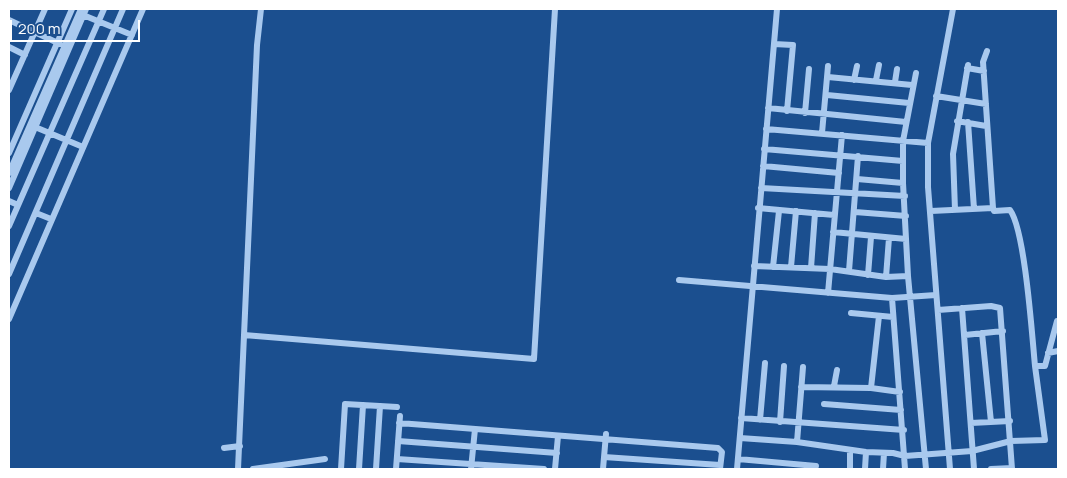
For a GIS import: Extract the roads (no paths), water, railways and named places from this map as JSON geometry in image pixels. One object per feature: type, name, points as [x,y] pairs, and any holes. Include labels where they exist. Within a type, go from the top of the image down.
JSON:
[{"type":"street","points":[[9,90],[44,9]]},
{"type":"street","points":[[9,153],[72,9]]},
{"type":"street","points":[[9,226],[104,9]]},
{"type":"street","points":[[9,274],[123,9]]},
{"type":"street","points":[[10,315],[143,9]]},
{"type":"street","points":[[238,469],[257,45],[261,9]]},
{"type":"street","points":[[244,336],[534,359],[556,9]]},
{"type":"street","points":[[737,469],[758,208],[777,9]]},
{"type":"street","points":[[950,469],[928,187],[928,143],[952,9]]},
{"type":"street","points":[[84,11],[99,22],[132,35]]},
{"type":"street","points":[[9,173],[65,46],[84,11]]},
{"type":"street","points":[[9,188],[84,11]]},
{"type":"street","points":[[9,20],[65,46]]},
{"type":"street","points":[[774,44],[793,44],[788,111]]},
{"type":"street","points":[[9,47],[25,55]]},
{"type":"street","points":[[987,51],[983,60],[993,208]]},
{"type":"street","points":[[876,80],[879,65]]},
{"type":"street","points":[[822,133],[826,114],[828,66]]},
{"type":"street","points":[[854,80],[857,66]]},
{"type":"street","points":[[955,210],[953,154],[967,66],[984,71]]},
{"type":"street","points":[[805,112],[810,69]]},
{"type":"street","points":[[895,82],[897,69]]},
{"type":"street","points":[[916,73],[909,103],[902,161],[908,276],[926,469]]},
{"type":"street","points":[[828,77],[876,80],[912,85]]},
{"type":"street","points":[[827,95],[909,103]]},
{"type":"street","points":[[936,96],[986,104]]},
{"type":"street","points":[[768,108],[906,122]]},
{"type":"street","points":[[957,121],[986,126]]},
{"type":"street","points":[[968,122],[974,209]]},
{"type":"street","points":[[36,127],[83,147]]},
{"type":"street","points":[[766,128],[928,143]]},
{"type":"street","points":[[828,293],[842,135]]},
{"type":"street","points":[[764,149],[840,154],[902,161]]},
{"type":"street","points":[[849,271],[857,192],[858,156]]},
{"type":"street","points":[[763,166],[839,173]]},
{"type":"street","points":[[857,179],[903,183]]},
{"type":"street","points":[[761,188],[905,196]]},
{"type":"street","points":[[9,201],[18,205]]},
{"type":"street","points":[[758,208],[834,215]]},
{"type":"street","points":[[740,438],[797,442],[905,456],[972,451],[1011,441],[1045,440],[1024,264],[1014,217],[1010,210],[994,211],[993,208],[931,211]]},
{"type":"street","points":[[773,267],[779,211]]},
{"type":"street","points":[[791,268],[796,211]]},
{"type":"street","points":[[854,212],[906,216]]},
{"type":"street","points":[[36,213],[51,219]]},
{"type":"street","points":[[811,268],[815,213]]},
{"type":"street","points":[[833,232],[906,239]]},
{"type":"street","points":[[868,275],[871,236]]},
{"type":"street","points":[[886,277],[889,238]]},
{"type":"street","points":[[754,266],[830,269],[886,277],[908,276]]},
{"type":"street","points":[[679,280],[892,298],[936,296]]},
{"type":"street","points":[[892,298],[904,430],[905,469]]},
{"type":"street","points":[[938,310],[991,306],[1000,308],[1010,421],[1012,468],[993,469]]},
{"type":"street","points":[[962,308],[974,469]]},
{"type":"street","points":[[851,313],[893,317]]},
{"type":"street","points":[[871,388],[879,316]]},
{"type":"street","points":[[1035,366],[1044,366],[1057,321]]},
{"type":"street","points":[[964,334],[1003,331]]},
{"type":"street","points":[[982,333],[990,422]]},
{"type":"street","points":[[1048,353],[1058,350]]},
{"type":"street","points":[[760,420],[766,363]]},
{"type":"street","points":[[780,422],[784,366]]},
{"type":"street","points":[[797,442],[803,367]]},
{"type":"street","points":[[834,386],[837,370]]},
{"type":"street","points":[[802,387],[834,386],[900,392]]},
{"type":"street","points":[[342,469],[344,407],[346,404],[398,407]]},
{"type":"street","points":[[824,404],[901,410]]},
{"type":"street","points":[[359,469],[363,405]]},
{"type":"street","points":[[376,469],[380,406]]},
{"type":"street","points":[[741,418],[904,430]]},
{"type":"street","points":[[397,469],[400,419],[475,429],[558,436],[606,437],[718,448],[722,450],[720,467],[604,457]]},
{"type":"street","points":[[971,423],[1010,421]]},
{"type":"street","points":[[472,467],[475,429]]},
{"type":"street","points":[[556,469],[558,436]]},
{"type":"street","points":[[603,469],[606,437]]},
{"type":"street","points":[[398,441],[557,454]]},
{"type":"street","points":[[224,448],[240,446]]},
{"type":"street","points":[[850,450],[850,469]]},
{"type":"street","points":[[865,469],[866,452]]},
{"type":"street","points":[[883,469],[884,453]]},
{"type":"street","points":[[253,469],[325,458]]},
{"type":"street","points":[[397,459],[472,467],[544,469]]},
{"type":"street","points":[[738,459],[816,466]]}]
